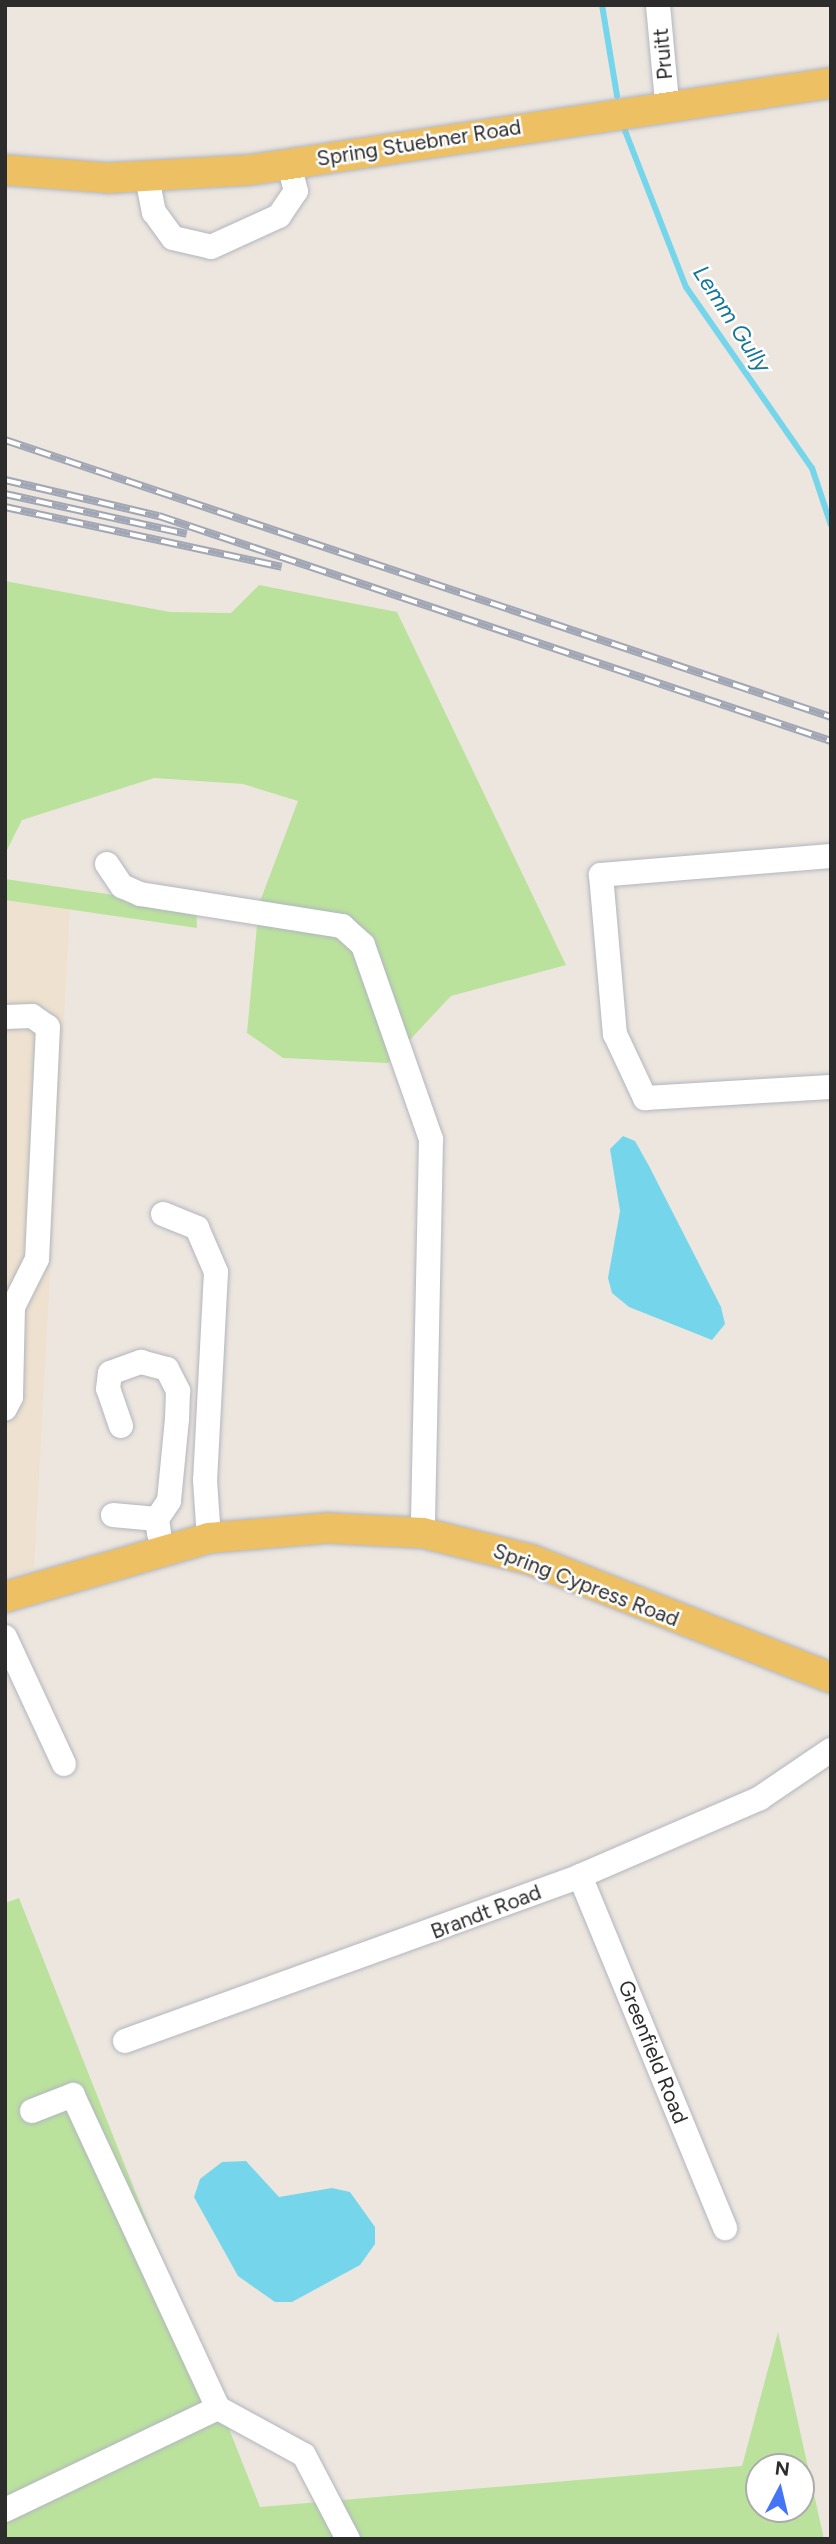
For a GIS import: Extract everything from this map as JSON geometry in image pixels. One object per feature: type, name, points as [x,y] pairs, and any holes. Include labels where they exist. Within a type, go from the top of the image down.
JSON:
[{"type":"main road","name":"Spring Stuebner Road","points":[[5,170],[147,177],[289,164],[667,103],[831,83]]},
{"type":"main road","name":"Spring Cypress Road","points":[[5,1597],[209,1538],[327,1528],[423,1533],[531,1560],[831,1678]]},
{"type":"street","name":"Pruitt","points":[[658,5],[667,103]]},
{"type":"street","points":[[147,177],[154,212],[173,239],[211,247],[279,216],[296,191],[289,164]]},
{"type":"street","points":[[831,856],[601,875],[615,1034],[645,1098],[831,1087]]},
{"type":"street","points":[[107,864],[122,886],[140,894],[342,926],[363,945],[431,1139],[423,1533]]},
{"type":"street","points":[[5,1017],[32,1016],[47,1027],[37,1259],[9,1302],[11,1398],[5,1409]]},
{"type":"street","points":[[163,1214],[197,1228],[216,1272],[205,1480],[209,1538]]},
{"type":"street","points":[[121,1426],[108,1389],[110,1373],[141,1362],[167,1370],[178,1391],[169,1501],[157,1519],[162,1551]]},
{"type":"street","points":[[113,1515],[157,1519]]},
{"type":"street","points":[[5,1637],[64,1764]]},
{"type":"street","name":"Brandt Road","points":[[125,2041],[580,1877],[761,1798],[831,1750]]},
{"type":"street","name":"Greenfield Road","points":[[580,1877],[725,2228]]},
{"type":"street","points":[[33,2111],[73,2095],[218,2408],[304,2455],[348,2539]]},
{"type":"street","points":[[5,2510],[218,2408]]},
{"type":"shaded area","points":[[5,900],[70,907],[34,1569],[5,1577]]},
{"type":"green space","points":[[5,581],[170,612],[231,613],[259,585],[397,612],[566,965],[451,996],[388,1063],[283,1058],[247,1033],[259,904],[298,801],[243,784],[154,778],[22,820],[5,854]]},
{"type":"green space","points":[[5,879],[196,907],[197,928],[5,900]]},
{"type":"green space","points":[[19,1898],[260,2507],[742,2466],[745,2455],[745,2523],[815,2523],[815,2498],[824,2539],[5,2539],[5,1903]]},
{"type":"green space","points":[[778,2332],[805,2453],[745,2453]]},
{"type":"water","points":[[623,1136],[635,1141],[721,1307],[725,1324],[712,1340],[629,1307],[612,1293],[608,1278],[620,1211],[610,1149]]},
{"type":"water","points":[[246,2161],[279,2197],[332,2188],[350,2192],[375,2227],[375,2244],[360,2265],[292,2302],[275,2302],[238,2276],[194,2197],[200,2179],[222,2162]]},
{"type":"waterway","name":"Lemm Gully","points":[[602,5],[617,96]]},
{"type":"waterway","name":"Lemm Gully","points":[[622,123],[686,287],[812,468],[831,525]]},
{"type":"railway","points":[[5,440],[831,717]]},
{"type":"railway","points":[[5,480],[159,516],[831,741]]},
{"type":"railway","points":[[5,494],[187,534]]},
{"type":"railway","points":[[5,507],[282,567]]}]
